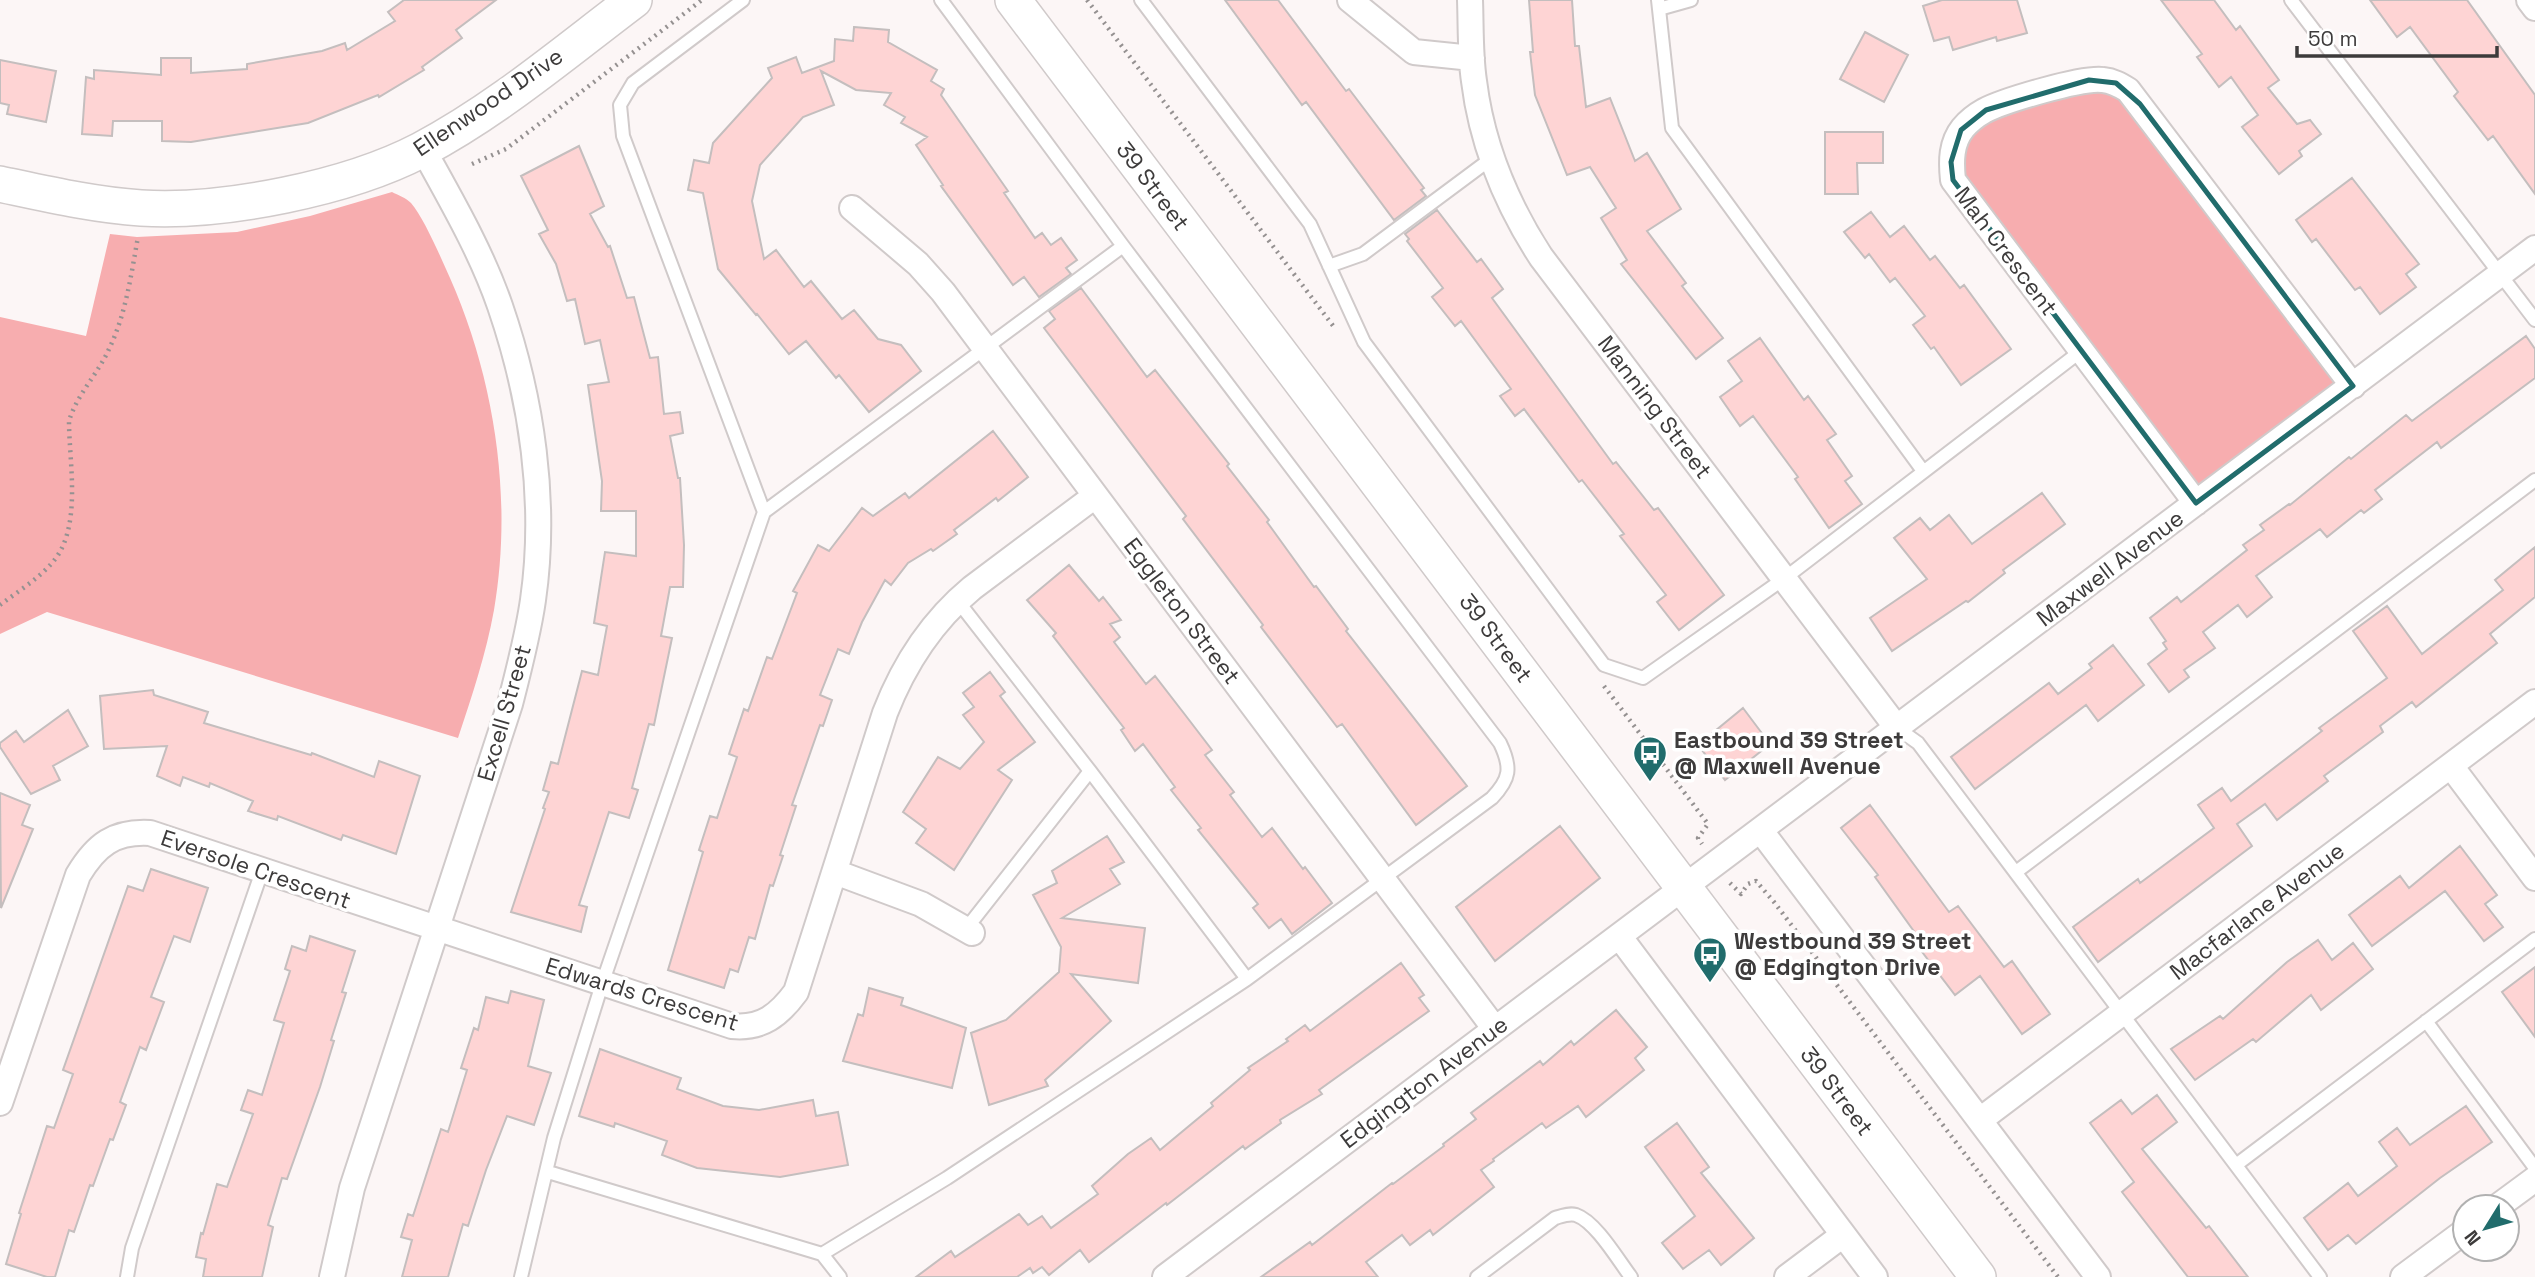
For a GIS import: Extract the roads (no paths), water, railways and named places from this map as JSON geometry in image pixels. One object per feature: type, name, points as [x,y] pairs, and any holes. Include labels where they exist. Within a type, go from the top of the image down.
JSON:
[{"type":"street","name":"Ellenwood Drive","points":[[0,184],[101,204],[144,208],[246,201],[297,192],[370,172],[423,149],[503,98],[634,0]]},
{"type":"street","name":"39 Street","points":[[1013,0],[1978,1277]]},
{"type":"street","points":[[1350,0],[1414,52],[1472,58]]},
{"type":"street","name":"Manning Street","points":[[1470,0],[1476,99],[1492,158],[1512,209],[1541,257],[1897,728]]},
{"type":"street","points":[[2529,0],[2535,8]]},
{"type":"street","name":"Mah Crescent","points":[[2196,503],[1953,180],[1951,162],[1954,146],[1961,130],[1973,118],[1986,110],[2075,82],[2103,80],[2128,90],[2353,386]]},
{"type":"street","name":"Excell Street","points":[[332,1277],[352,1188],[510,704],[525,645],[536,565],[538,495],[530,425],[515,357],[500,306],[482,262],[423,149]]},
{"type":"street","name":"Eggleton Street","points":[[852,208],[931,277],[1495,1029]]},
{"type":"street","name":"Maxwell Avenue","points":[[1684,887],[2535,248]]},
{"type":"street","name":"Edwards Crescent","points":[[437,929],[732,1026],[761,1024],[785,1007],[796,992],[884,713],[919,643],[957,600],[1095,496]]},
{"type":"street","name":"Macfarlane Avenue","points":[[1980,1120],[2535,702]]},
{"type":"street","points":[[2451,766],[2535,878]]},
{"type":"street","points":[[1761,831],[2098,1277]]},
{"type":"street","name":"Eversole Crescent","points":[[0,1103],[78,875],[95,851],[107,841],[121,835],[150,833],[437,929]]},
{"type":"street","points":[[835,872],[898,893],[969,931]]},
{"type":"street","name":"Edgington Avenue","points":[[1165,1277],[1684,887]]},
{"type":"street","points":[[1619,936],[1875,1277]]},
{"type":"street","points":[[2516,1193],[2535,1179]]},
{"type":"street","points":[[1787,1277],[1843,1235]]},
{"type":"street","points":[[2403,1277],[2451,1241]]},
{"type":"lane","points":[[743,0],[633,83],[620,105],[623,136],[764,512]]},
{"type":"lane","points":[[822,1254],[947,1178],[1247,979],[1492,799],[1506,784],[1508,772],[1506,756],[1492,732],[1123,246],[941,0]]},
{"type":"lane","points":[[1141,0],[1310,225],[1364,342],[1604,665],[1643,678],[1785,578],[2081,351]]},
{"type":"lane","points":[[1691,0],[1659,5],[1672,128],[1923,471]]},
{"type":"lane","points":[[2291,0],[2535,320]]},
{"type":"lane","points":[[1329,266],[1363,254],[1492,158]]},
{"type":"lane","points":[[521,1277],[554,1138],[602,984],[764,512],[1123,246]]},
{"type":"lane","points":[[2016,872],[2535,480]]},
{"type":"lane","points":[[957,600],[1247,979]]},
{"type":"lane","points":[[1897,728],[1918,743],[2320,1277]]},
{"type":"lane","points":[[969,931],[1090,771]]},
{"type":"lane","points":[[127,1277],[132,1248],[262,871]]},
{"type":"lane","points":[[2236,1165],[2535,939]]},
{"type":"lane","points":[[2426,1021],[2535,1168]]},
{"type":"lane","points":[[548,1172],[822,1254],[839,1277]]},
{"type":"lane","points":[[1477,1277],[1555,1218],[1569,1214],[1590,1224],[1631,1277]]},
{"type":"place","name":"Eastbound 39 Street @ Maxwell Avenue","points":[[1650,783]]},
{"type":"place","name":"Westbound 39 Street @ Edgington Drive","points":[[1710,984]]}]
